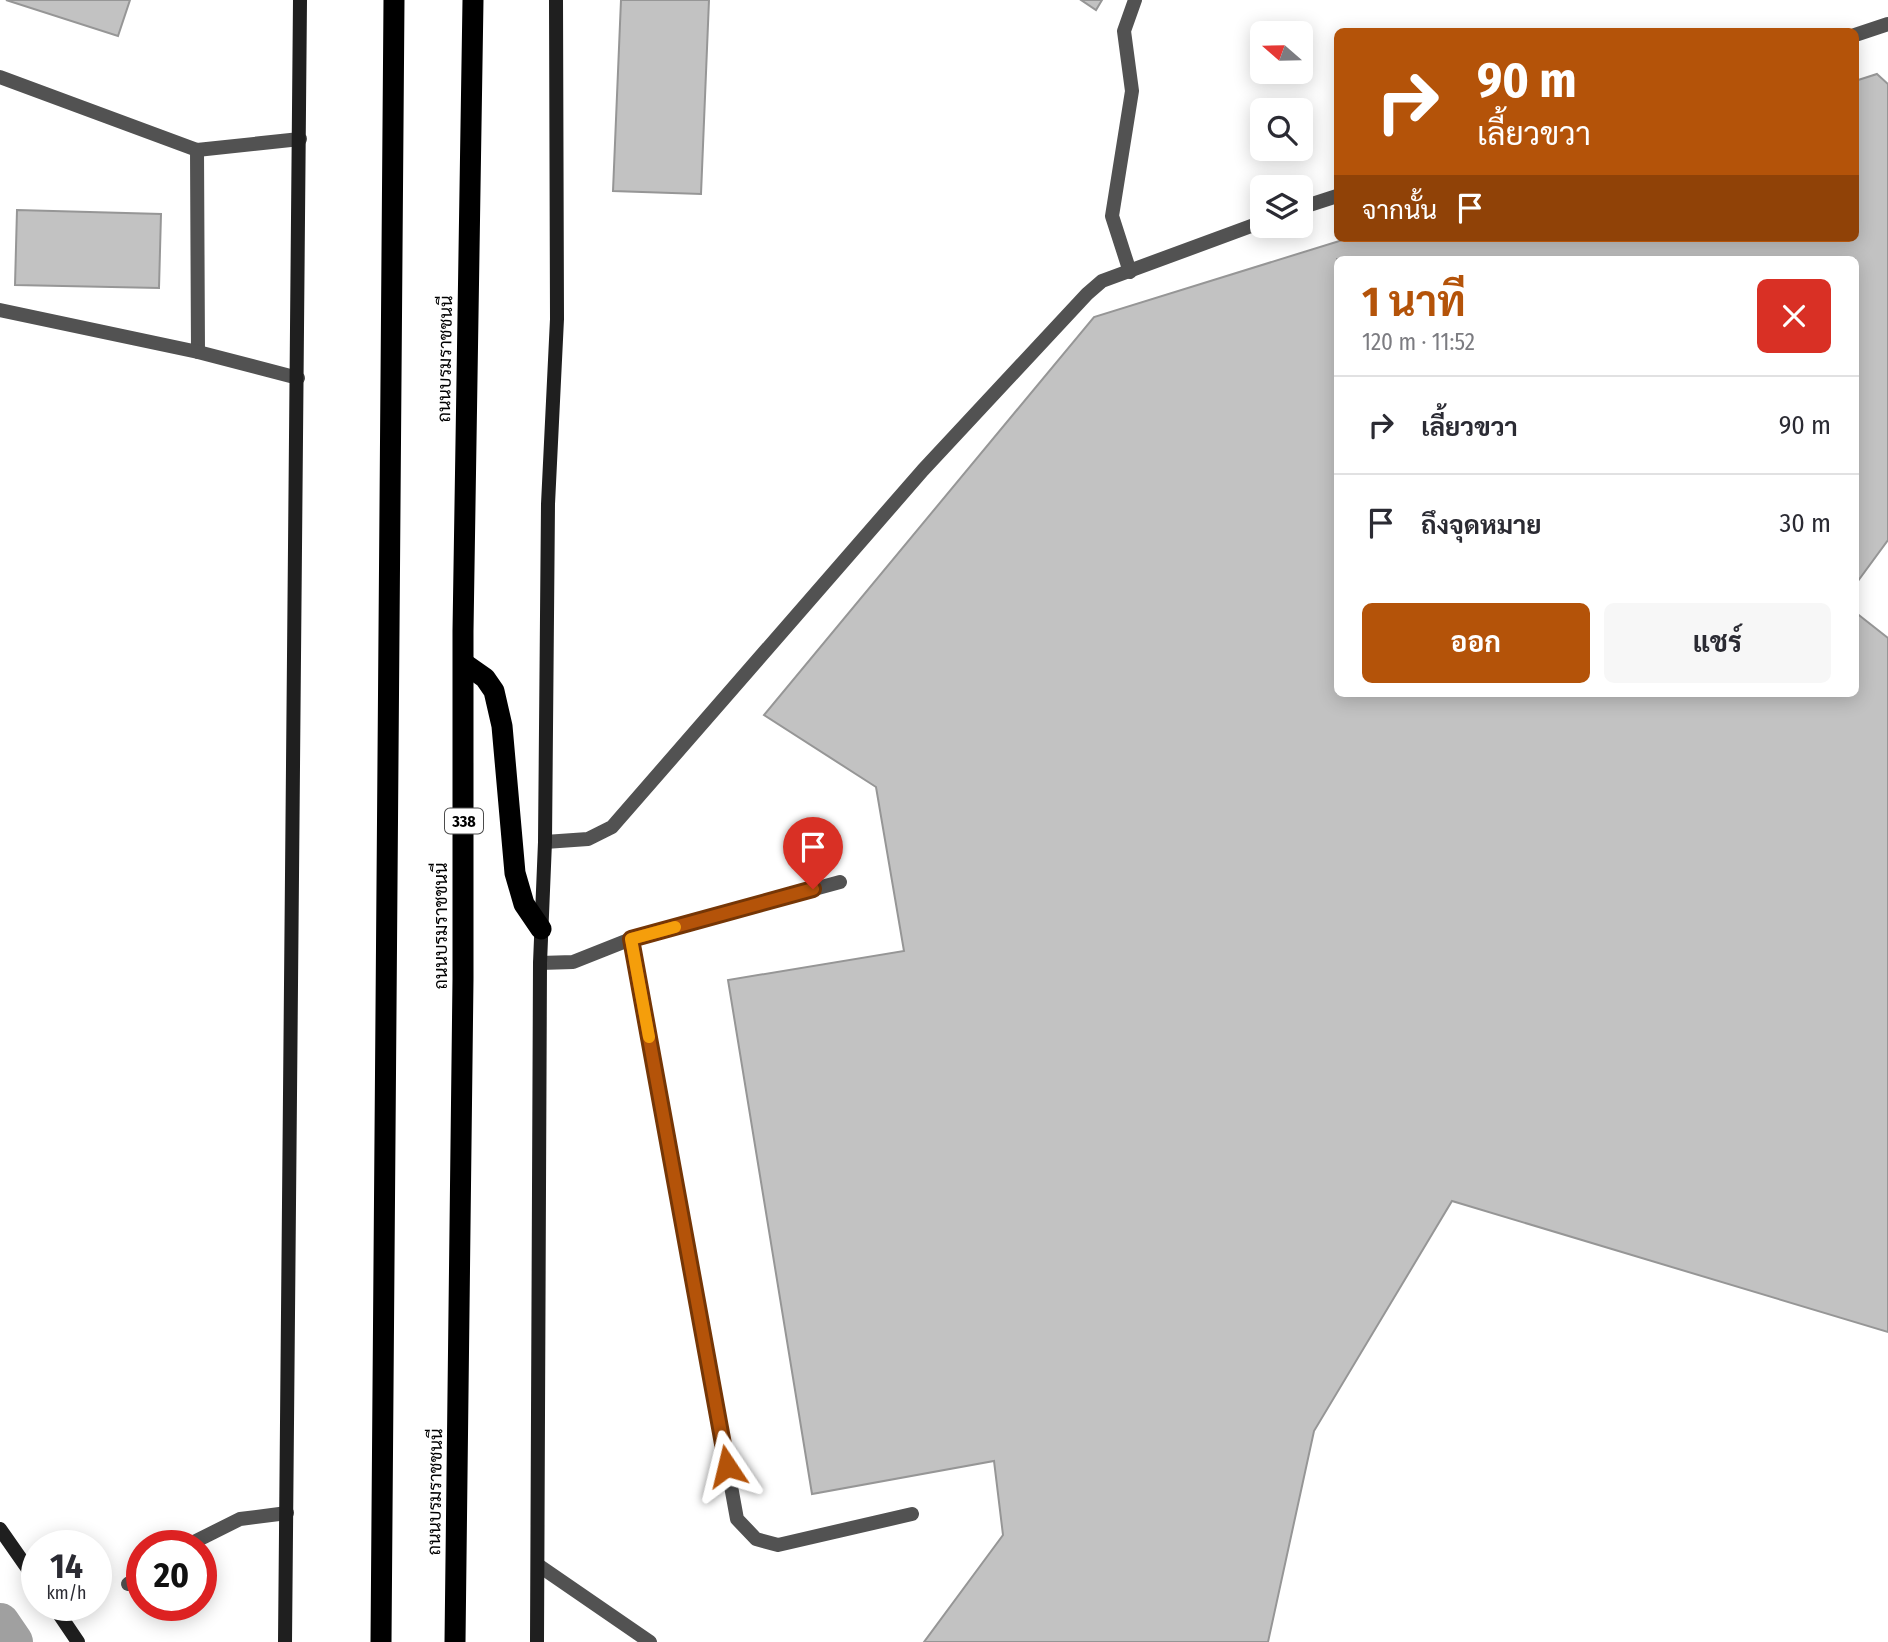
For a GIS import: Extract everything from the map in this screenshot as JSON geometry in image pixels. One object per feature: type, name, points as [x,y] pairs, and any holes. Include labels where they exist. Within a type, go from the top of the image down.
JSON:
[{"type":"highway","points":[[381,1642],[394,0]]},
{"type":"highway","name":"ถนนบรมราชชนนี","points":[[454,1642],[465,664],[463,631],[473,0]]},
{"type":"highway","points":[[465,664],[485,678],[494,691],[502,726],[515,873],[524,904],[541,929]]},
{"type":"main road","points":[[285,1642],[300,0]]},
{"type":"main road","points":[[537,1642],[540,963],[545,842],[548,504],[557,319],[556,0]]},
{"type":"main road","points":[[0,1529],[21,1559]]},
{"type":"main road","points":[[63,1621],[78,1642]]},
{"type":"street","points":[[1130,272],[1112,216],[1132,91],[1124,31],[1135,0]]},
{"type":"street","points":[[1859,34],[1888,24]]},
{"type":"street","points":[[0,77],[197,150],[300,139]]},
{"type":"street","points":[[197,150],[198,352]]},
{"type":"street","points":[[1313,204],[1334,197]]},
{"type":"street","points":[[545,842],[588,839],[611,827],[932,460],[1102,281],[1130,272],[1189,246],[1250,226]]},
{"type":"street","points":[[0,310],[198,352],[298,378]]},
{"type":"street","points":[[540,963],[573,962],[631,939],[840,882]]},
{"type":"street","points":[[631,939],[737,1519],[756,1539],[778,1545],[912,1514]]},
{"type":"street","points":[[217,1530],[240,1519],[286,1513]]},
{"type":"street","points":[[538,1566],[650,1642]]},
{"type":"building","points":[[6,0],[130,0],[118,36]]},
{"type":"building","points":[[621,0],[709,0],[701,194],[613,191]]},
{"type":"building","points":[[1081,0],[1102,0],[1096,10]]},
{"type":"building","points":[[1877,74],[1888,84],[1888,540],[1859,580],[1859,256],[1334,256],[1334,697],[1859,697],[1859,615],[1888,638],[1888,1332],[1452,1201],[1314,1431],[1268,1642],[924,1642],[1003,1535],[994,1461],[812,1494],[728,980],[904,951],[876,787],[764,715],[1094,317],[1336,242],[1859,242],[1859,80]]},
{"type":"building","points":[[17,210],[161,214],[159,288],[15,285]]},
{"type":"waterway","points":[[0,1623],[13,1642]]},
{"type":"slow traffic","points":[[649,1037],[631,939],[675,927]]},
{"type":"route","points":[[727,1466],[631,939],[813,889]]}]
